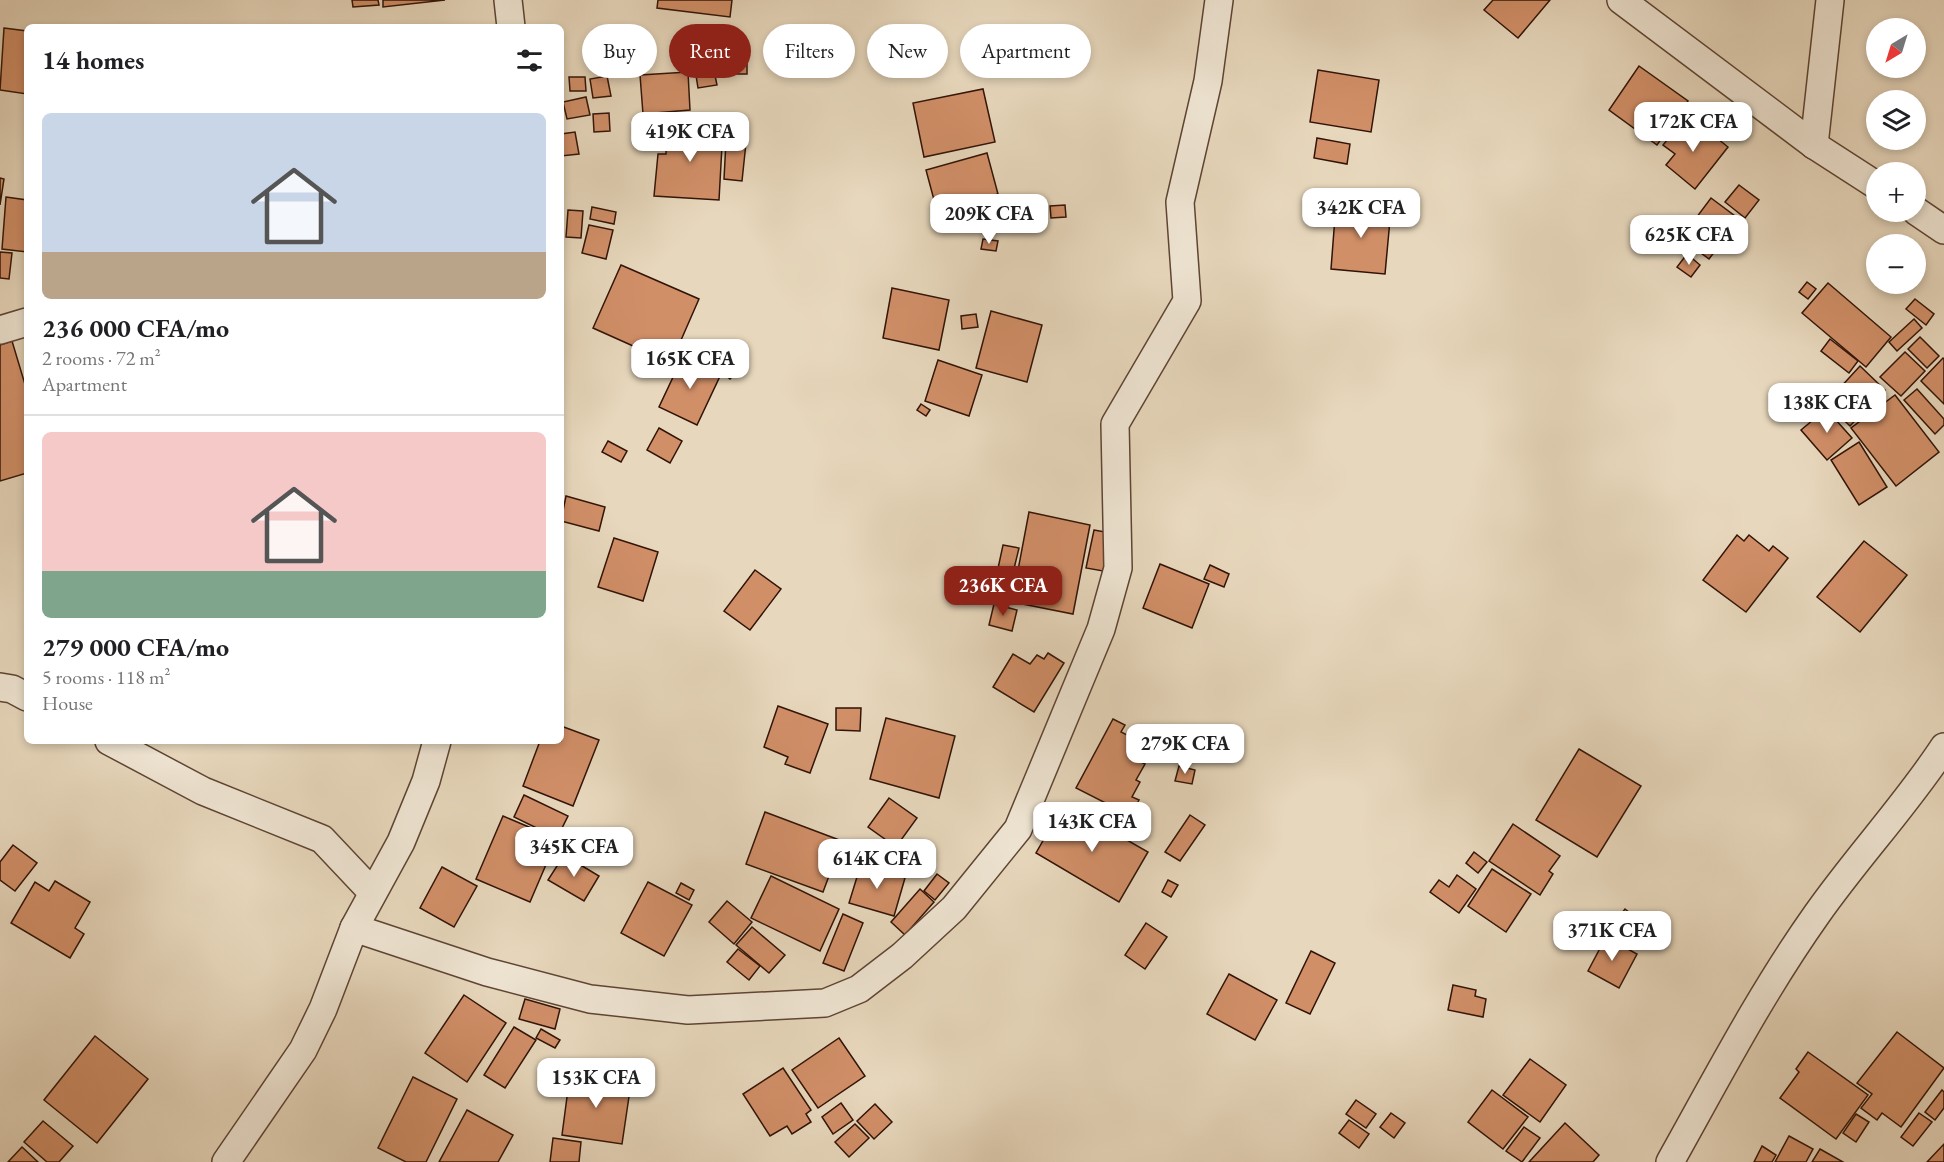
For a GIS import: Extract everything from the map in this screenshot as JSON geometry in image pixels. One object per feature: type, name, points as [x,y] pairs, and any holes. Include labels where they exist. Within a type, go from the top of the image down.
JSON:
[{"type":"street","points":[[508,0],[511,24]]},
{"type":"street","points":[[354,928],[487,972],[590,999],[688,1010],[825,1003],[859,989],[902,956],[954,908],[1018,829],[1101,629],[1115,586],[1119,568],[1115,424],[1187,301],[1180,202],[1209,81],[1219,0]]},
{"type":"street","points":[[1621,0],[1814,145],[1866,179]]},
{"type":"street","points":[[1814,145],[1830,0]]},
{"type":"street","points":[[1926,217],[1944,230]]},
{"type":"street","points":[[0,330],[24,323]]},
{"type":"street","points":[[0,687],[12,689],[24,695]]},
{"type":"street","points":[[115,744],[203,791],[321,839],[372,892]]},
{"type":"street","points":[[226,1162],[303,1050],[323,1009],[354,928],[401,842],[426,781],[436,744]]},
{"type":"street","points":[[1670,1162],[1760,1000],[1817,914],[1944,747]]},
{"type":"building","points":[[352,0],[378,0],[379,5],[353,7]]},
{"type":"building","points":[[383,0],[445,0],[383,7]]},
{"type":"building","points":[[658,0],[732,0],[730,17],[657,8]]},
{"type":"building","points":[[1493,0],[1550,0],[1518,38],[1484,10]]},
{"type":"building","points":[[4,28],[24,31],[24,94],[0,90]]},
{"type":"building","points":[[1639,66],[1688,101],[1657,145],[1609,110]]},
{"type":"building","points":[[1318,70],[1379,80],[1371,132],[1310,122]]},
{"type":"building","points":[[669,73],[669,78],[688,78],[690,110],[643,114],[640,78],[657,78],[657,74]]},
{"type":"building","points":[[569,77],[585,78],[586,91],[570,91]]},
{"type":"building","points":[[607,78],[611,96],[593,98],[590,79]]},
{"type":"building","points":[[696,78],[716,78],[717,85],[698,88]]},
{"type":"building","points":[[983,89],[995,142],[924,157],[913,103]]},
{"type":"building","points":[[586,97],[590,115],[567,119],[564,102]]},
{"type":"building","points":[[609,113],[610,131],[594,132],[593,114]]},
{"type":"building","points":[[1684,119],[1698,131],[1702,126],[1728,147],[1695,189],[1666,165],[1675,154],[1663,145]]},
{"type":"building","points":[[667,124],[723,128],[719,200],[654,196],[658,154],[666,154]]},
{"type":"building","points":[[575,132],[579,154],[564,156],[564,134]]},
{"type":"building","points":[[1317,138],[1350,144],[1347,164],[1314,158]]},
{"type":"building","points":[[726,141],[746,143],[742,181],[724,179]]},
{"type":"building","points":[[987,153],[998,194],[937,211],[926,170]]},
{"type":"building","points":[[0,178],[4,179],[0,205]]},
{"type":"building","points":[[1739,185],[1759,200],[1745,218],[1725,202]]},
{"type":"building","points":[[6,197],[24,200],[24,252],[2,249]]},
{"type":"building","points":[[1711,198],[1739,219],[1709,259],[1681,238]]},
{"type":"building","points":[[1336,204],[1391,209],[1385,274],[1331,269]]},
{"type":"building","points":[[1065,205],[1066,217],[1051,218],[1050,206]]},
{"type":"building","points":[[592,207],[616,212],[614,224],[590,219]]},
{"type":"building","points":[[568,210],[583,211],[581,238],[566,237]]},
{"type":"building","points":[[589,225],[613,230],[606,259],[582,253]]},
{"type":"building","points":[[983,239],[998,241],[996,251],[981,249]]},
{"type":"building","points":[[0,252],[12,253],[9,279],[0,278]]},
{"type":"building","points":[[1687,254],[1700,265],[1691,277],[1677,267]]},
{"type":"building","points":[[621,265],[699,299],[671,363],[593,328]]},
{"type":"building","points":[[1807,282],[1816,289],[1808,299],[1799,292]]},
{"type":"building","points":[[1828,283],[1891,337],[1866,367],[1802,313]]},
{"type":"building","points":[[892,288],[949,300],[939,350],[883,338]]},
{"type":"building","points":[[1915,299],[1934,314],[1926,325],[1906,309]]},
{"type":"building","points":[[991,311],[1042,325],[1027,382],[976,368]]},
{"type":"building","points":[[976,314],[978,327],[962,329],[961,316]]},
{"type":"building","points":[[1914,319],[1922,328],[1897,351],[1889,342]]},
{"type":"building","points":[[1920,337],[1939,356],[1927,368],[1908,349]]},
{"type":"building","points":[[1830,339],[1858,361],[1849,373],[1821,351]]},
{"type":"building","points":[[12,341],[24,381],[24,474],[0,481],[0,345]]},
{"type":"building","points":[[1905,352],[1925,371],[1901,396],[1880,377]]},
{"type":"building","points":[[683,356],[721,374],[697,425],[659,407]]},
{"type":"building","points":[[1944,359],[1944,404],[1921,381]]},
{"type":"building","points":[[938,360],[982,375],[969,416],[925,401]]},
{"type":"building","points":[[728,362],[738,370],[730,379],[720,371]]},
{"type":"building","points":[[1860,366],[1885,390],[1850,426],[1826,403]]},
{"type":"building","points":[[1917,389],[1944,419],[1944,425],[1935,434],[1904,400]]},
{"type":"building","points":[[1895,395],[1939,452],[1896,486],[1851,428]]},
{"type":"building","points":[[921,404],[930,410],[926,416],[917,410]]},
{"type":"building","points":[[1826,409],[1852,438],[1827,460],[1801,430]]},
{"type":"building","points":[[659,428],[682,441],[670,463],[647,450]]},
{"type":"building","points":[[608,441],[627,451],[621,462],[602,452]]},
{"type":"building","points":[[1859,442],[1887,487],[1859,505],[1831,460]]},
{"type":"building","points":[[566,496],[605,507],[599,531],[564,522]]},
{"type":"building","points":[[1029,512],[1090,525],[1073,614],[1012,602]]},
{"type":"building","points":[[1094,530],[1111,533],[1103,571],[1086,568]]},
{"type":"building","points":[[1737,535],[1744,541],[1749,535],[1769,551],[1773,546],[1788,558],[1746,612],[1703,580]]},
{"type":"building","points":[[614,538],[658,552],[643,601],[598,587]]},
{"type":"building","points":[[1864,541],[1907,575],[1860,632],[1817,597]]},
{"type":"building","points":[[1003,545],[1019,548],[1012,577],[997,573]]},
{"type":"building","points":[[1160,564],[1209,584],[1192,628],[1143,608]]},
{"type":"building","points":[[1210,565],[1229,574],[1224,587],[1204,579]]},
{"type":"building","points":[[755,570],[781,589],[750,630],[724,611]]},
{"type":"building","points":[[994,604],[1017,610],[1012,631],[989,625]]},
{"type":"building","points":[[1048,653],[1064,663],[1034,712],[993,687],[1013,654],[1030,664],[1037,655],[1044,659]]},
{"type":"building","points":[[778,706],[828,724],[810,773],[785,764],[788,757],[764,747]]},
{"type":"building","points":[[836,708],[861,708],[860,731],[836,730]]},
{"type":"building","points":[[886,718],[955,736],[939,798],[870,779]]},
{"type":"building","points":[[1113,719],[1125,725],[1121,732],[1143,743],[1135,759],[1145,764],[1136,780],[1140,782],[1132,797],[1139,800],[1131,816],[1076,788]]},
{"type":"building","points":[[564,727],[599,740],[573,806],[523,786],[539,744],[564,744]]},
{"type":"building","points":[[1579,749],[1641,786],[1597,857],[1536,820]]},
{"type":"building","points":[[1179,766],[1195,770],[1192,784],[1175,781]]},
{"type":"building","points":[[524,795],[568,816],[557,838],[514,817]]},
{"type":"building","points":[[889,798],[917,818],[896,847],[868,827]]},
{"type":"building","points":[[1064,804],[1148,852],[1119,902],[1036,853]]},
{"type":"building","points":[[765,812],[842,841],[823,892],[746,864]]},
{"type":"building","points":[[1190,815],[1205,825],[1180,861],[1165,852]]},
{"type":"building","points":[[503,816],[557,839],[530,902],[476,879]]},
{"type":"building","points":[[1513,824],[1560,856],[1549,871],[1553,874],[1540,895],[1489,861]]},
{"type":"building","points":[[586,828],[605,839],[594,857],[575,846]]},
{"type":"building","points":[[870,844],[894,854],[888,870],[864,859]]},
{"type":"building","points":[[13,845],[37,863],[15,891],[0,880],[0,862]]},
{"type":"building","points":[[1474,852],[1487,862],[1478,873],[1466,863]]},
{"type":"building","points":[[564,855],[599,876],[584,901],[548,880]]},
{"type":"building","points":[[861,864],[905,878],[894,916],[849,903]]},
{"type":"building","points":[[442,867],[477,886],[454,927],[420,908]]},
{"type":"building","points":[[1492,869],[1531,894],[1506,932],[1468,906]]},
{"type":"building","points":[[937,874],[949,883],[935,900],[924,891]]},
{"type":"building","points":[[1457,875],[1476,889],[1459,913],[1430,892],[1439,880],[1449,887]]},
{"type":"building","points":[[771,876],[839,909],[820,951],[751,918]]},
{"type":"building","points":[[1168,880],[1178,885],[1171,897],[1162,892]]},
{"type":"building","points":[[55,881],[90,902],[75,928],[84,934],[70,958],[11,923],[35,882],[49,891]]},
{"type":"building","points":[[648,882],[692,905],[664,956],[621,933]]},
{"type":"building","points":[[681,883],[694,890],[689,900],[676,893]]},
{"type":"building","points":[[920,889],[934,902],[905,935],[891,922]]},
{"type":"building","points":[[727,901],[752,922],[734,944],[709,922]]},
{"type":"building","points":[[1625,909],[1652,930],[1637,949],[1611,927]]},
{"type":"building","points":[[843,914],[863,923],[844,971],[823,963]]},
{"type":"building","points":[[1146,923],[1167,937],[1145,969],[1125,955]]},
{"type":"building","points":[[752,927],[785,955],[769,973],[736,945]]},
{"type":"building","points":[[1606,937],[1637,954],[1619,988],[1588,971]]},
{"type":"building","points":[[738,949],[760,966],[749,980],[727,962]]},
{"type":"building","points":[[1311,951],[1335,963],[1310,1014],[1286,1003]]},
{"type":"building","points":[[1229,974],[1277,1000],[1255,1040],[1207,1014]]},
{"type":"building","points":[[1453,985],[1476,990],[1475,996],[1486,999],[1483,1017],[1448,1010]]},
{"type":"building","points":[[464,995],[506,1023],[467,1082],[425,1053]]},
{"type":"building","points":[[525,999],[560,1009],[555,1029],[519,1019]]},
{"type":"building","points":[[514,1027],[536,1040],[505,1088],[484,1075]]},
{"type":"building","points":[[541,1029],[560,1040],[555,1048],[536,1038]]},
{"type":"building","points":[[1897,1032],[1944,1068],[1901,1127],[1882,1113],[1877,1120],[1861,1108],[1872,1094],[1857,1083]]},
{"type":"building","points":[[95,1036],[148,1079],[97,1143],[44,1100]]},
{"type":"building","points":[[839,1038],[865,1076],[818,1108],[792,1070]]},
{"type":"building","points":[[1808,1052],[1868,1095],[1836,1139],[1780,1098],[1799,1072],[1796,1069]]},
{"type":"building","points":[[1530,1059],[1566,1085],[1540,1122],[1503,1095]]},
{"type":"building","points":[[783,1068],[811,1110],[806,1114],[811,1122],[792,1134],[787,1126],[770,1136],[743,1094]]},
{"type":"building","points":[[570,1074],[631,1083],[622,1144],[562,1135]]},
{"type":"building","points":[[413,1077],[457,1099],[426,1162],[406,1162],[378,1148]]},
{"type":"building","points":[[1492,1090],[1528,1117],[1503,1149],[1468,1122]]},
{"type":"building","points":[[1942,1090],[1944,1108],[1935,1120],[1925,1112]]},
{"type":"building","points":[[1356,1100],[1376,1114],[1366,1128],[1346,1114]]},
{"type":"building","points":[[841,1103],[853,1120],[833,1134],[822,1117]]},
{"type":"building","points":[[875,1104],[892,1122],[874,1139],[857,1121]]},
{"type":"building","points":[[467,1110],[513,1135],[498,1162],[439,1162]]},
{"type":"building","points":[[1391,1113],[1405,1123],[1394,1138],[1380,1127]]},
{"type":"building","points":[[1919,1113],[1932,1122],[1913,1146],[1901,1137]]},
{"type":"building","points":[[1856,1114],[1869,1122],[1856,1142],[1843,1133]]},
{"type":"building","points":[[1349,1120],[1369,1134],[1359,1148],[1339,1133]]},
{"type":"building","points":[[43,1121],[73,1146],[59,1162],[47,1162],[24,1142]]},
{"type":"building","points":[[1565,1123],[1599,1155],[1593,1162],[1529,1162]]},
{"type":"building","points":[[855,1124],[869,1138],[849,1157],[835,1142]]},
{"type":"building","points":[[1524,1127],[1540,1138],[1522,1162],[1506,1151]]},
{"type":"building","points":[[1789,1136],[1813,1149],[1806,1162],[1775,1162]]},
{"type":"building","points":[[553,1138],[581,1142],[579,1162],[550,1162]]},
{"type":"building","points":[[1944,1144],[1944,1162],[1927,1162]]},
{"type":"building","points":[[1762,1146],[1776,1155],[1772,1162],[1754,1162]]},
{"type":"building","points":[[22,1147],[38,1162],[8,1162]]},
{"type":"building","points":[[1820,1149],[1843,1162],[1812,1162]]}]
